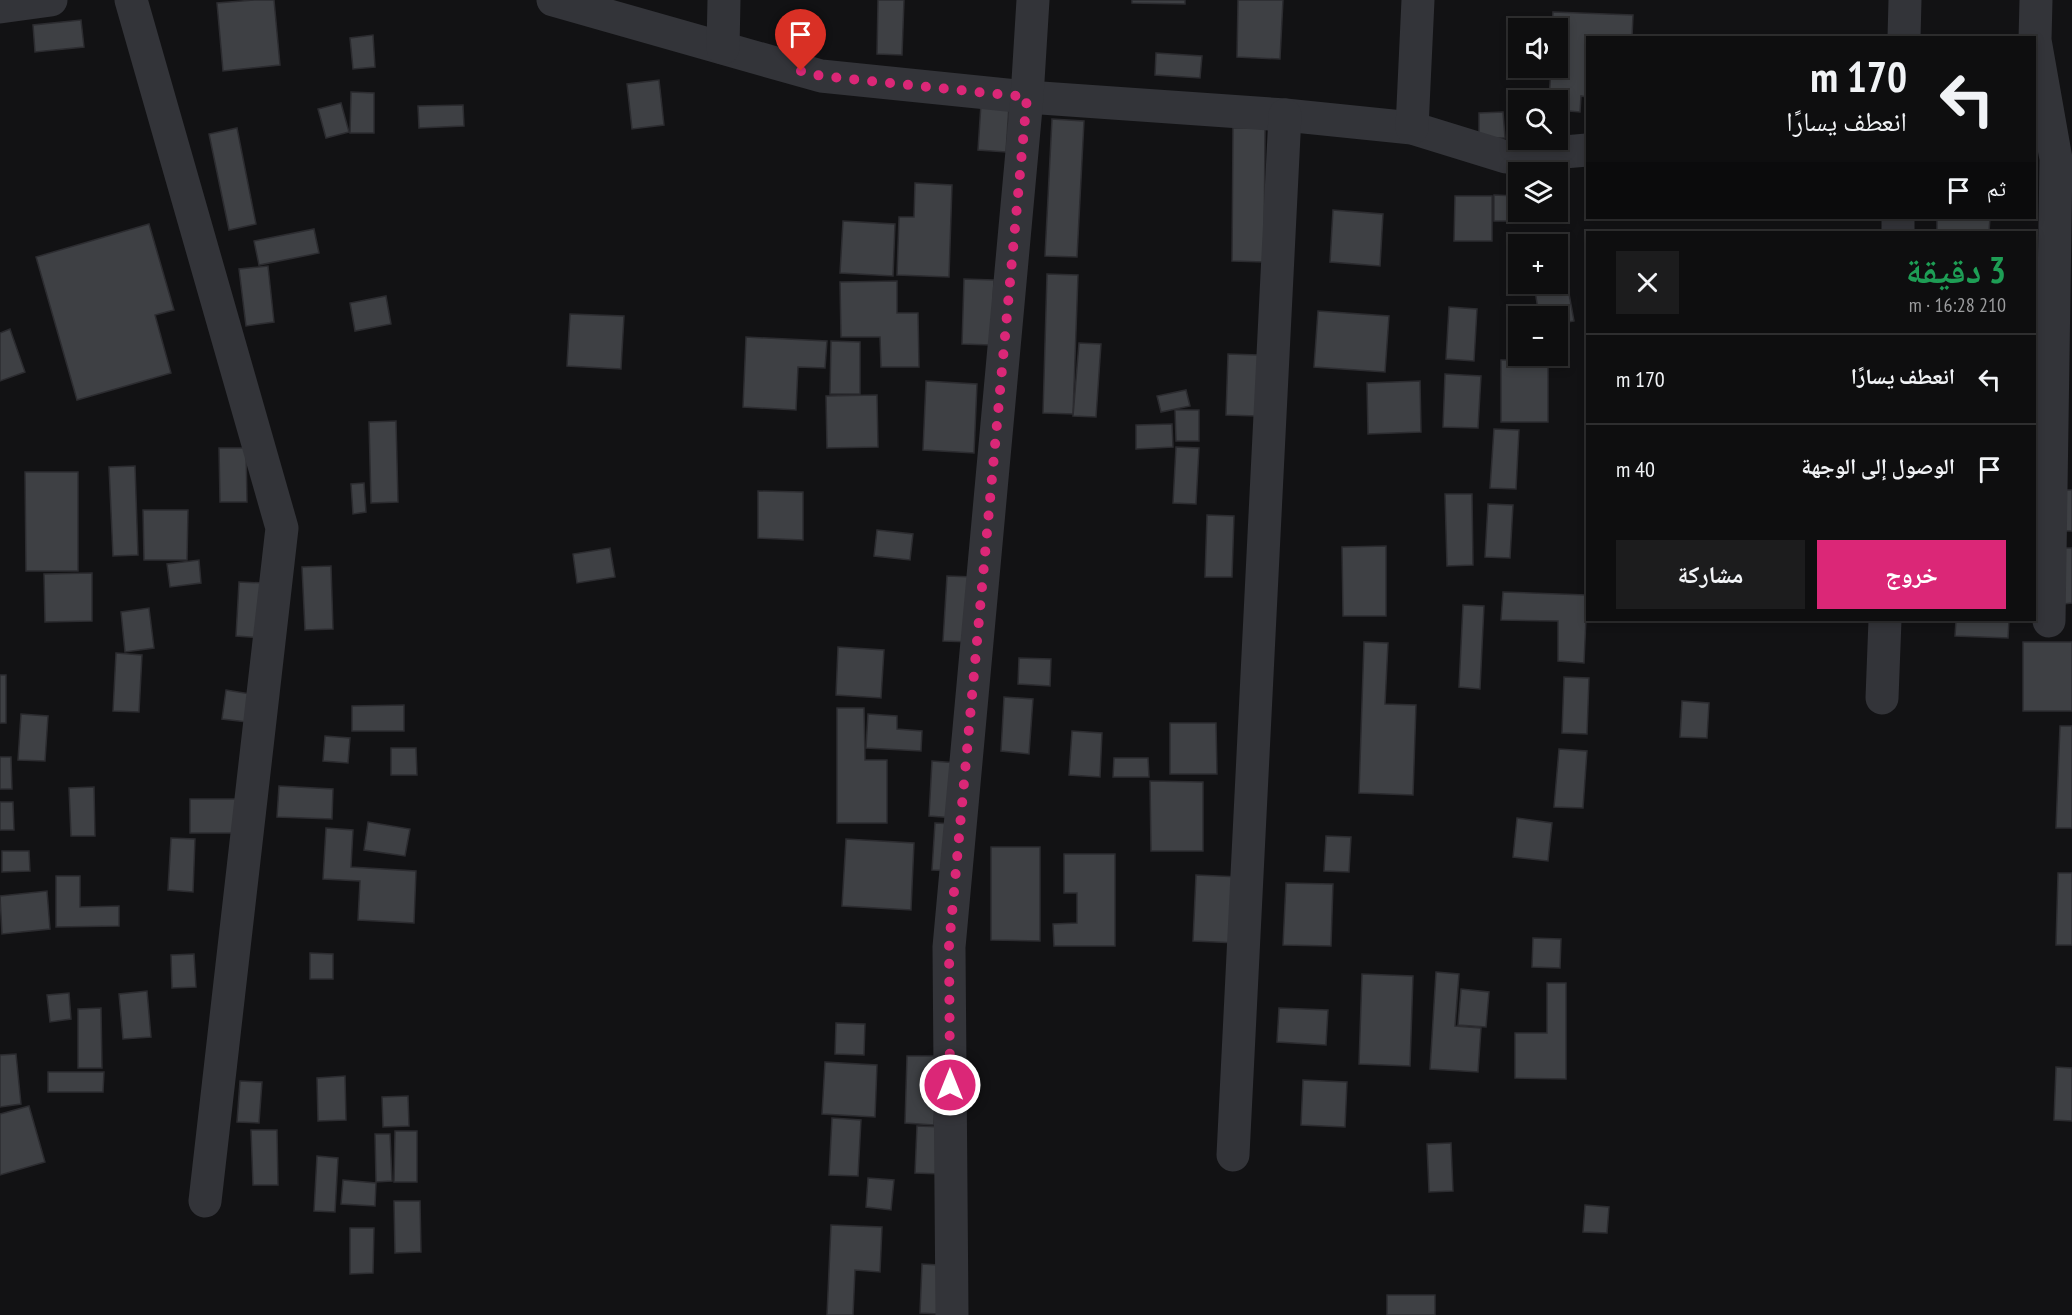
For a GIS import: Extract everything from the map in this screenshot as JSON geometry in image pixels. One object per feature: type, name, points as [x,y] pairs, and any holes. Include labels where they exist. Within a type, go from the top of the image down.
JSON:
[{"type":"street","points":[[0,7],[51,0]]},
{"type":"street","points":[[131,0],[282,528],[205,1201]]},
{"type":"street","points":[[553,0],[821,76],[1027,97],[1285,115],[1412,128],[1506,157],[1586,150]]},
{"type":"street","points":[[723,48],[724,0]]},
{"type":"street","points":[[952,1315],[949,946],[1027,97],[1033,0]]},
{"type":"street","points":[[1412,128],[1418,0]]},
{"type":"street","points":[[1904,36],[1905,0]]},
{"type":"street","points":[[2035,36],[2036,0]]},
{"type":"street","points":[[2036,44],[2064,159],[2049,621]]},
{"type":"street","points":[[1233,1155],[1285,115]]},
{"type":"street","points":[[1882,698],[1885,621]]},
{"type":"building","points":[[274,0],[280,65],[223,71],[217,3]]},
{"type":"building","points":[[878,0],[904,0],[902,55],[877,54]]},
{"type":"building","points":[[1132,0],[1185,0],[1185,4],[1132,3]]},
{"type":"building","points":[[1238,0],[1283,0],[1280,59],[1237,57]]},
{"type":"building","points":[[1553,12],[1633,15],[1632,36],[1586,36],[1586,97],[1581,96],[1580,112],[1568,111],[1568,90],[1550,90],[1550,78],[1568,78],[1568,18],[1553,18]]},
{"type":"building","points":[[81,20],[84,47],[35,52],[33,25]]},
{"type":"building","points":[[373,35],[375,67],[353,69],[350,38]]},
{"type":"building","points":[[1156,53],[1202,56],[1200,78],[1155,75]]},
{"type":"building","points":[[659,80],[664,125],[632,129],[627,84]]},
{"type":"building","points":[[351,92],[374,93],[374,133],[350,133]]},
{"type":"building","points":[[341,103],[349,132],[326,138],[318,109]]},
{"type":"building","points":[[981,104],[1009,106],[1006,152],[978,150]]},
{"type":"building","points":[[463,105],[464,126],[419,128],[418,106]]},
{"type":"building","points":[[1503,112],[1505,138],[1479,138],[1479,113]]},
{"type":"building","points":[[1052,119],[1084,121],[1077,257],[1045,256]]},
{"type":"building","points":[[237,128],[256,224],[229,230],[209,134]]},
{"type":"building","points":[[1233,128],[1265,128],[1264,262],[1232,261]]},
{"type":"building","points":[[915,183],[952,185],[949,277],[897,275],[899,217],[914,217]]},
{"type":"building","points":[[1494,195],[1508,196],[1508,221],[1494,221]]},
{"type":"building","points":[[1455,196],[1492,196],[1492,241],[1454,241]]},
{"type":"building","points":[[1333,210],[1383,214],[1380,266],[1330,262]]},
{"type":"building","points":[[1937,219],[1990,219],[1989,231],[1937,231]]},
{"type":"building","points":[[843,221],[895,224],[893,276],[840,273]]},
{"type":"building","points":[[149,224],[174,310],[155,315],[171,373],[77,400],[36,257]]},
{"type":"building","points":[[314,229],[319,253],[259,265],[254,241]]},
{"type":"building","points":[[268,266],[274,322],[246,326],[239,269]]},
{"type":"building","points":[[1047,274],[1078,275],[1073,414],[1043,413]]},
{"type":"building","points":[[964,279],[994,280],[991,345],[962,344]]},
{"type":"building","points":[[897,281],[897,313],[918,313],[919,367],[881,367],[880,337],[841,337],[840,282]]},
{"type":"building","points":[[2036,282],[2044,282],[2045,372],[2036,373]]},
{"type":"building","points":[[1568,288],[1574,321],[1568,322],[1568,306],[1537,306],[1536,294],[1568,294]]},
{"type":"building","points":[[386,296],[391,324],[355,331],[350,303]]},
{"type":"building","points":[[1449,307],[1477,309],[1474,361],[1446,359]]},
{"type":"building","points":[[1318,311],[1389,316],[1385,372],[1314,367]]},
{"type":"building","points":[[570,314],[624,316],[621,369],[567,366]]},
{"type":"building","points":[[10,329],[25,372],[0,381],[0,333]]},
{"type":"building","points":[[746,337],[827,341],[825,368],[798,367],[796,410],[743,407]]},
{"type":"building","points":[[831,341],[860,342],[860,394],[830,394]]},
{"type":"building","points":[[1079,343],[1101,344],[1096,417],[1073,416]]},
{"type":"building","points":[[1228,354],[1259,355],[1256,416],[1226,415]]},
{"type":"building","points":[[1501,360],[1508,360],[1508,366],[1548,366],[1548,422],[1501,422]]},
{"type":"building","points":[[1445,374],[1481,376],[1478,428],[1443,427]]},
{"type":"building","points":[[926,381],[977,384],[974,453],[923,450]]},
{"type":"building","points":[[1420,381],[1421,432],[1368,434],[1367,383]]},
{"type":"building","points":[[1186,390],[1190,406],[1161,412],[1157,396]]},
{"type":"building","points":[[877,395],[878,447],[827,448],[826,396]]},
{"type":"building","points":[[1175,410],[1199,410],[1199,441],[1176,441]]},
{"type":"building","points":[[396,421],[398,502],[371,503],[369,422]]},
{"type":"building","points":[[1172,424],[1173,447],[1136,449],[1136,425]]},
{"type":"building","points":[[1494,429],[1519,430],[1516,489],[1490,488]]},
{"type":"building","points":[[1176,447],[1199,448],[1196,504],[1173,503]]},
{"type":"building","points":[[219,448],[246,448],[247,502],[220,502]]},
{"type":"building","points":[[135,466],[138,555],[113,556],[109,467]]},
{"type":"building","points":[[25,472],[78,472],[78,571],[26,571]]},
{"type":"building","points":[[364,483],[366,512],[353,514],[351,484]]},
{"type":"building","points":[[2062,490],[2072,490],[2072,531],[2063,531]]},
{"type":"building","points":[[758,491],[803,492],[803,540],[758,538]]},
{"type":"building","points":[[1445,494],[1472,494],[1473,565],[1447,566]]},
{"type":"building","points":[[1488,504],[1513,505],[1510,558],[1485,557]]},
{"type":"building","points":[[143,510],[188,510],[187,560],[144,560]]},
{"type":"building","points":[[1207,515],[1234,516],[1232,577],[1205,577]]},
{"type":"building","points":[[877,530],[913,534],[910,560],[874,556]]},
{"type":"building","points":[[1386,546],[1386,616],[1343,616],[1342,547]]},
{"type":"building","points":[[610,548],[615,577],[577,583],[573,554]]},
{"type":"building","points":[[2063,548],[2072,548],[2072,603],[2064,604]]},
{"type":"building","points":[[199,560],[201,583],[170,587],[167,564]]},
{"type":"building","points":[[331,566],[333,629],[305,630],[302,567]]},
{"type":"building","points":[[92,573],[92,621],[45,622],[44,574]]},
{"type":"building","points":[[947,576],[975,577],[972,642],[943,641]]},
{"type":"building","points":[[239,582],[265,583],[261,638],[236,636]]},
{"type":"building","points":[[1503,592],[1586,595],[1584,663],[1558,661],[1558,621],[1501,620]]},
{"type":"building","points":[[1463,605],[1484,606],[1480,689],[1459,687]]},
{"type":"building","points":[[149,608],[154,648],[125,652],[121,612]]},
{"type":"building","points":[[1956,621],[2009,621],[2008,638],[1955,636]]},
{"type":"building","points":[[1364,642],[1388,643],[1385,704],[1416,705],[1413,795],[1359,793]]},
{"type":"building","points":[[2023,642],[2072,642],[2072,711],[2023,711]]},
{"type":"building","points":[[838,647],[884,650],[881,698],[836,695]]},
{"type":"building","points":[[116,653],[142,655],[139,712],[113,711]]},
{"type":"building","points":[[1019,658],[1051,659],[1050,686],[1018,684]]},
{"type":"building","points":[[0,675],[6,675],[6,723],[0,723]]},
{"type":"building","points":[[1564,677],[1589,678],[1587,734],[1562,733]]},
{"type":"building","points":[[226,690],[251,694],[247,722],[222,719]]},
{"type":"building","points":[[1004,697],[1033,699],[1029,754],[1001,751]]},
{"type":"building","points":[[1682,701],[1709,703],[1707,738],[1680,737]]},
{"type":"building","points":[[404,705],[404,731],[352,731],[352,706]]},
{"type":"building","points":[[837,708],[864,708],[865,760],[887,760],[887,823],[837,823]]},
{"type":"building","points":[[21,714],[48,716],[45,761],[18,760]]},
{"type":"building","points":[[868,714],[897,716],[897,729],[922,731],[921,751],[866,748]]},
{"type":"building","points":[[1170,723],[1216,723],[1217,774],[1170,774]]},
{"type":"building","points":[[2060,726],[2072,726],[2072,828],[2056,828]]},
{"type":"building","points":[[1072,731],[1102,733],[1100,777],[1069,775]]},
{"type":"building","points":[[325,736],[350,738],[348,763],[323,761]]},
{"type":"building","points":[[391,748],[416,748],[417,775],[391,775]]},
{"type":"building","points":[[1559,749],[1587,751],[1583,808],[1554,807]]},
{"type":"building","points":[[0,757],[11,757],[12,789],[0,789]]},
{"type":"building","points":[[1114,758],[1148,758],[1149,777],[1113,777]]},
{"type":"building","points":[[932,761],[958,763],[955,818],[929,816]]},
{"type":"building","points":[[1150,781],[1203,782],[1203,851],[1151,851]]},
{"type":"building","points":[[279,786],[333,789],[332,819],[277,817]]},
{"type":"building","points":[[94,787],[95,836],[71,836],[69,788]]},
{"type":"building","points":[[190,799],[245,799],[244,833],[190,833]]},
{"type":"building","points":[[0,802],[13,802],[14,830],[0,830]]},
{"type":"building","points":[[1517,818],[1552,823],[1548,861],[1513,857]]},
{"type":"building","points":[[368,822],[410,829],[405,856],[364,850]]},
{"type":"building","points":[[935,823],[956,824],[954,871],[932,870]]},
{"type":"building","points":[[326,828],[353,830],[351,867],[416,871],[414,923],[358,920],[360,881],[323,879]]},
{"type":"building","points":[[1326,836],[1351,837],[1349,872],[1324,871]]},
{"type":"building","points":[[171,838],[195,839],[193,892],[168,890]]},
{"type":"building","points":[[846,839],[914,843],[911,910],[842,906]]},
{"type":"building","points":[[991,847],[1040,847],[1040,941],[991,940]]},
{"type":"building","points":[[2,851],[29,851],[30,871],[2,872]]},
{"type":"building","points":[[1064,854],[1115,854],[1115,946],[1054,946],[1053,924],[1077,923],[1077,893],[1064,893]]},
{"type":"building","points":[[2058,873],[2072,873],[2072,945],[2056,945]]},
{"type":"building","points":[[1196,875],[1241,877],[1238,943],[1193,941]]},
{"type":"building","points":[[56,876],[80,876],[80,907],[119,906],[119,926],[56,927]]},
{"type":"building","points":[[1286,883],[1333,884],[1331,946],[1283,945]]},
{"type":"building","points":[[47,891],[50,929],[2,934],[0,896]]},
{"type":"building","points":[[1533,938],[1561,939],[1560,968],[1532,967]]},
{"type":"building","points":[[310,953],[333,954],[333,979],[310,979]]},
{"type":"building","points":[[194,954],[196,987],[172,988],[171,955]]},
{"type":"building","points":[[1436,972],[1459,974],[1455,1026],[1481,1028],[1478,1072],[1430,1069]]},
{"type":"building","points":[[1362,974],[1413,976],[1410,1066],[1359,1064]]},
{"type":"building","points":[[1547,983],[1566,983],[1566,1079],[1515,1078],[1515,1033],[1547,1033]]},
{"type":"building","points":[[1461,989],[1489,992],[1486,1027],[1458,1025]]},
{"type":"building","points":[[147,991],[151,1037],[123,1039],[119,994]]},
{"type":"building","points":[[69,993],[71,1019],[50,1022],[47,995]]},
{"type":"building","points":[[101,1008],[102,1068],[78,1068],[78,1009]]},
{"type":"building","points":[[1279,1008],[1328,1010],[1326,1045],[1277,1042]]},
{"type":"building","points":[[836,1023],[865,1024],[864,1055],[835,1054]]},
{"type":"building","points":[[16,1054],[21,1104],[0,1107],[0,1055]]},
{"type":"building","points":[[907,1056],[937,1056],[934,1125],[905,1123]]},
{"type":"building","points":[[825,1062],[877,1065],[875,1117],[822,1114]]},
{"type":"building","points":[[2056,1067],[2072,1068],[2072,1121],[2054,1120]]},
{"type":"building","points":[[48,1072],[104,1072],[103,1092],[48,1092]]},
{"type":"building","points":[[345,1076],[346,1120],[318,1121],[317,1078]]},
{"type":"building","points":[[1303,1080],[1347,1082],[1345,1127],[1301,1125]]},
{"type":"building","points":[[240,1081],[262,1082],[259,1123],[237,1122]]},
{"type":"building","points":[[408,1096],[409,1126],[383,1127],[382,1097]]},
{"type":"building","points":[[29,1106],[45,1162],[0,1175],[0,1114]]},
{"type":"building","points":[[832,1118],[861,1120],[858,1176],[829,1175]]},
{"type":"building","points":[[917,1126],[943,1127],[941,1174],[915,1173]]},
{"type":"building","points":[[251,1130],[277,1130],[278,1185],[253,1185]]},
{"type":"building","points":[[395,1131],[417,1131],[417,1182],[394,1182]]},
{"type":"building","points":[[375,1134],[390,1134],[392,1181],[376,1182]]},
{"type":"building","points":[[1451,1143],[1453,1191],[1429,1192],[1427,1144]]},
{"type":"building","points":[[317,1156],[338,1158],[335,1212],[314,1211]]},
{"type":"building","points":[[868,1178],[894,1180],[891,1210],[866,1207]]},
{"type":"building","points":[[343,1180],[376,1183],[375,1206],[341,1204]]},
{"type":"building","points":[[394,1201],[420,1201],[421,1252],[395,1253]]},
{"type":"building","points":[[1585,1205],[1609,1207],[1607,1233],[1583,1232]]},
{"type":"building","points":[[831,1225],[882,1227],[880,1272],[855,1270],[853,1315],[827,1315]]},
{"type":"building","points":[[350,1228],[374,1228],[373,1273],[350,1274]]},
{"type":"building","points":[[922,1264],[939,1265],[938,1314],[920,1313]]},
{"type":"building","points":[[1387,1295],[1435,1295],[1435,1315],[1387,1315]]},
{"type":"route","points":[[801,71],[821,76],[1027,97],[949,946],[950,1085]]}]
